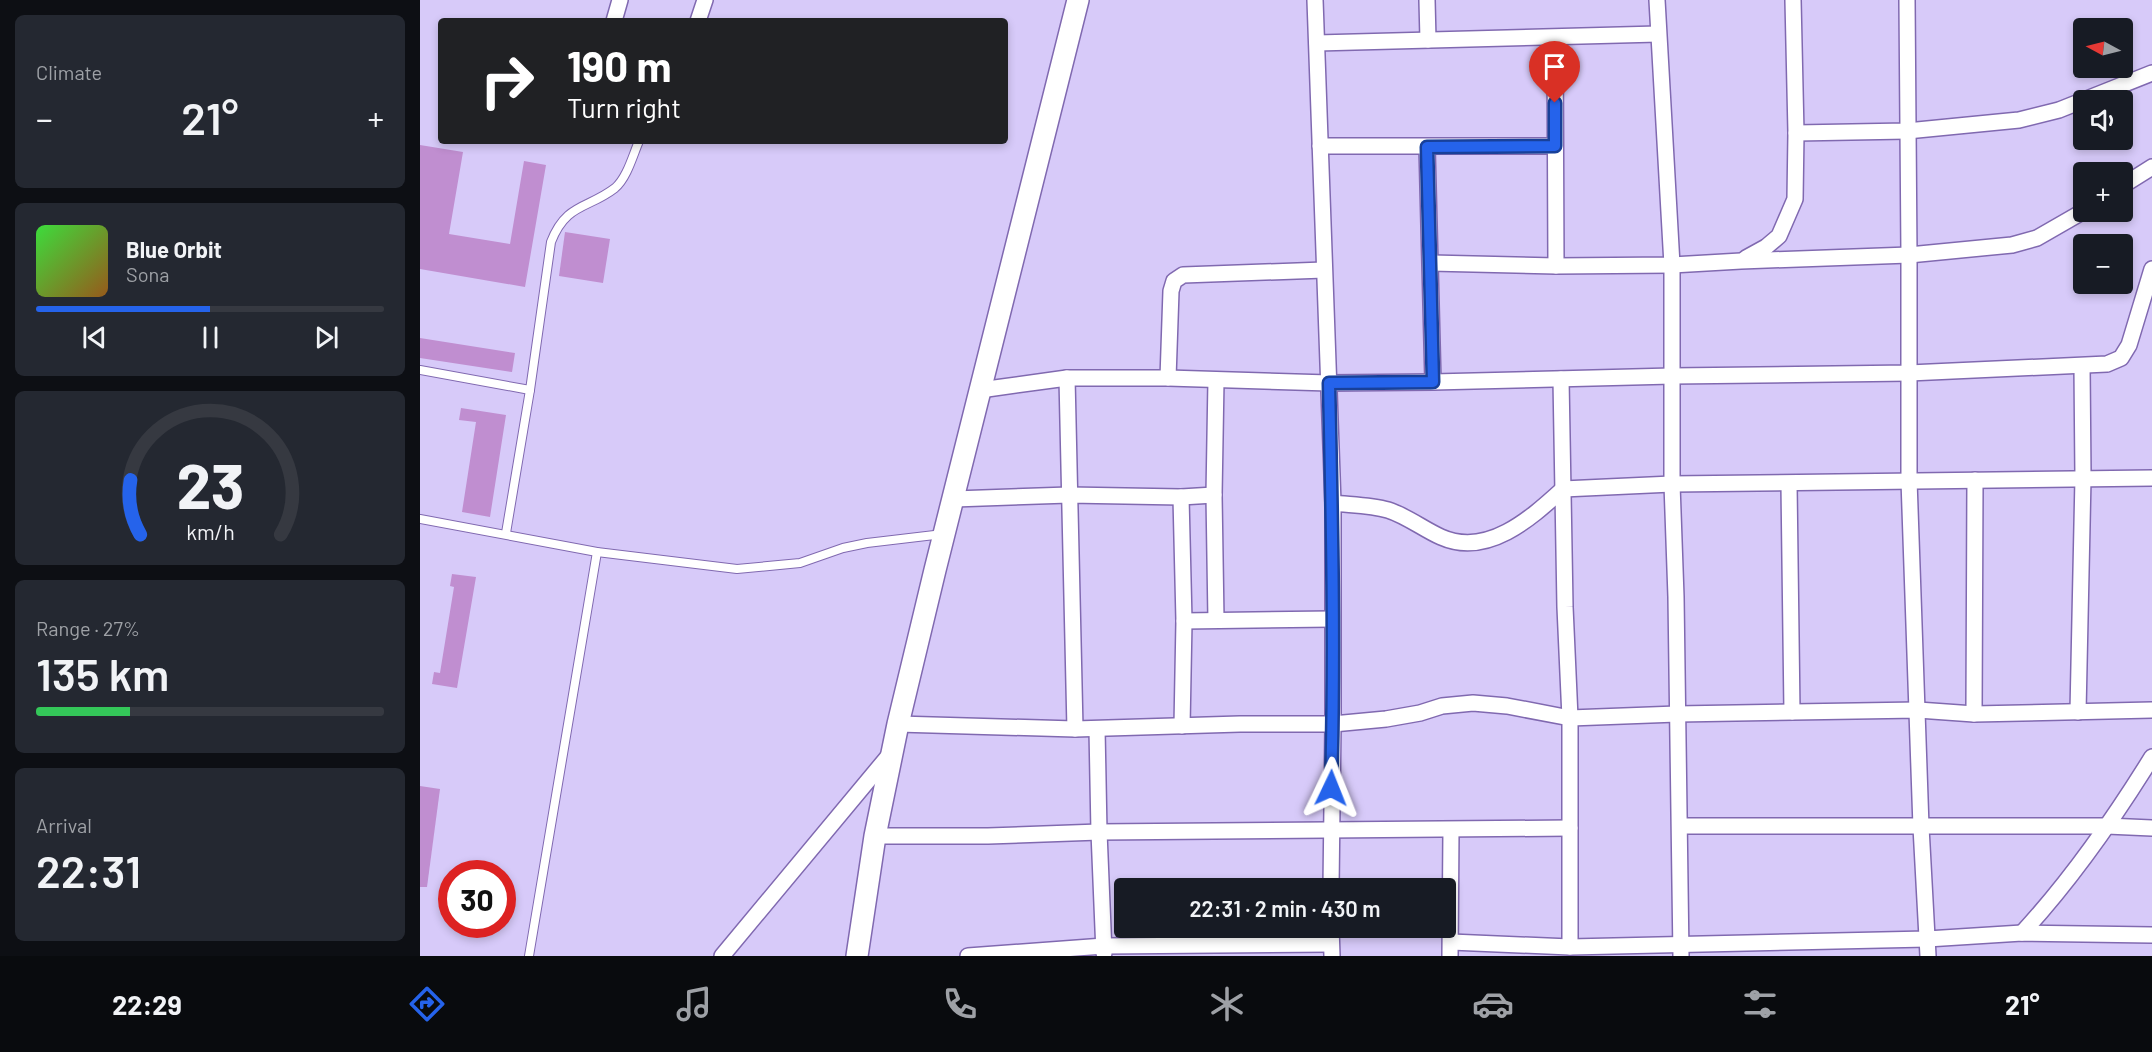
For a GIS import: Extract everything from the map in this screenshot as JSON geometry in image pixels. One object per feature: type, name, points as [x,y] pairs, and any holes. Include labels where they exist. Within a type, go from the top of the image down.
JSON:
[{"type":"main road","points":[[857,956],[875,836],[898,724],[1077,0]]},
{"type":"street","points":[[615,18],[620,0]]},
{"type":"street","points":[[699,18],[705,0]]},
{"type":"street","points":[[1315,0],[1333,503],[1331,878]]},
{"type":"street","points":[[1427,0],[1428,40]]},
{"type":"street","points":[[1657,0],[1672,265],[1672,484],[1676,597],[1681,950]]},
{"type":"street","points":[[1741,261],[1766,247],[1779,236],[1795,200],[1793,0]]},
{"type":"street","points":[[1907,0],[1909,480],[1921,827],[1928,956]]},
{"type":"street","points":[[1317,43],[1658,34]]},
{"type":"street","points":[[1555,38],[1556,266]]},
{"type":"street","points":[[1796,134],[1907,131],[2038,116],[2152,73]]},
{"type":"street","points":[[1320,146],[1555,146]]},
{"type":"street","points":[[1427,147],[1433,382]]},
{"type":"street","points":[[2133,179],[2152,167]]},
{"type":"street","points":[[1431,263],[1556,266],[1672,265],[1909,255],[2012,245],[2037,238],[2073,217]]},
{"type":"street","points":[[980,390],[1067,378],[1168,378],[1329,383],[1433,382],[1909,373],[2107,364],[2121,358],[2129,345],[2147,301],[2152,269]]},
{"type":"street","points":[[1168,378],[1171,291],[1174,281],[1184,275],[1324,270]]},
{"type":"street","points":[[2078,712],[2083,478],[2082,366]]},
{"type":"street","points":[[1067,378],[1075,729]]},
{"type":"street","points":[[1561,379],[1565,607],[1570,718],[1570,947]]},
{"type":"street","points":[[1216,380],[1214,495],[1216,620]]},
{"type":"street","points":[[1333,503],[1387,510],[1418,523],[1443,538],[1457,542],[1475,542],[1491,539],[1514,529],[1532,517],[1563,489],[1672,484],[2152,478]]},
{"type":"street","points":[[1974,714],[1975,480]]},
{"type":"street","points":[[1789,484],[1792,712]]},
{"type":"street","points":[[954,499],[1069,495],[1181,497],[1214,495]]},
{"type":"street","points":[[1181,497],[1184,621],[1182,726]]},
{"type":"street","points":[[1184,621],[1332,619]]},
{"type":"street","points":[[898,724],[1097,729],[1333,724],[1386,719],[1420,713],[1442,706],[1473,703],[1507,706],[1570,718],[1918,710],[1974,714],[2152,710]]},
{"type":"street","points":[[1097,729],[1098,832],[1104,951]]},
{"type":"street","points":[[722,956],[892,751]]},
{"type":"street","points":[[2022,933],[2057,895],[2107,826],[2152,757]]},
{"type":"street","points":[[1680,826],[2107,826],[2152,828]]},
{"type":"street","points":[[875,836],[1570,828]]},
{"type":"street","points":[[1451,830],[1450,949],[1570,947],[1681,950],[2022,933],[2152,935]]},
{"type":"street","points":[[968,956],[1104,951],[1332,950]]},
{"type":"lane","points":[[506,533],[530,390],[551,242],[568,214],[616,187],[638,144]]},
{"type":"lane","points":[[420,370],[530,390]]},
{"type":"lane","points":[[420,519],[506,533],[597,552],[737,569],[800,563],[843,548],[867,543],[944,534]]},
{"type":"lane","points":[[529,956],[597,552]]},
{"type":"building","points":[[420,145],[463,152],[449,234],[510,244],[524,161],[546,165],[525,287],[420,269]]},
{"type":"building","points":[[565,232],[610,239],[603,283],[559,276]]},
{"type":"building","points":[[420,338],[515,353],[512,372],[420,358]]},
{"type":"building","points":[[461,408],[506,415],[490,517],[462,512],[476,422],[459,420]]},
{"type":"building","points":[[452,574],[476,577],[457,688],[432,684],[434,672],[440,673],[454,587],[450,586]]},
{"type":"building","points":[[420,786],[440,789],[427,887],[420,887]]},
{"type":"route","points":[[1331,788],[1333,503],[1329,383],[1433,382],[1427,147],[1555,146],[1555,103]]}]
